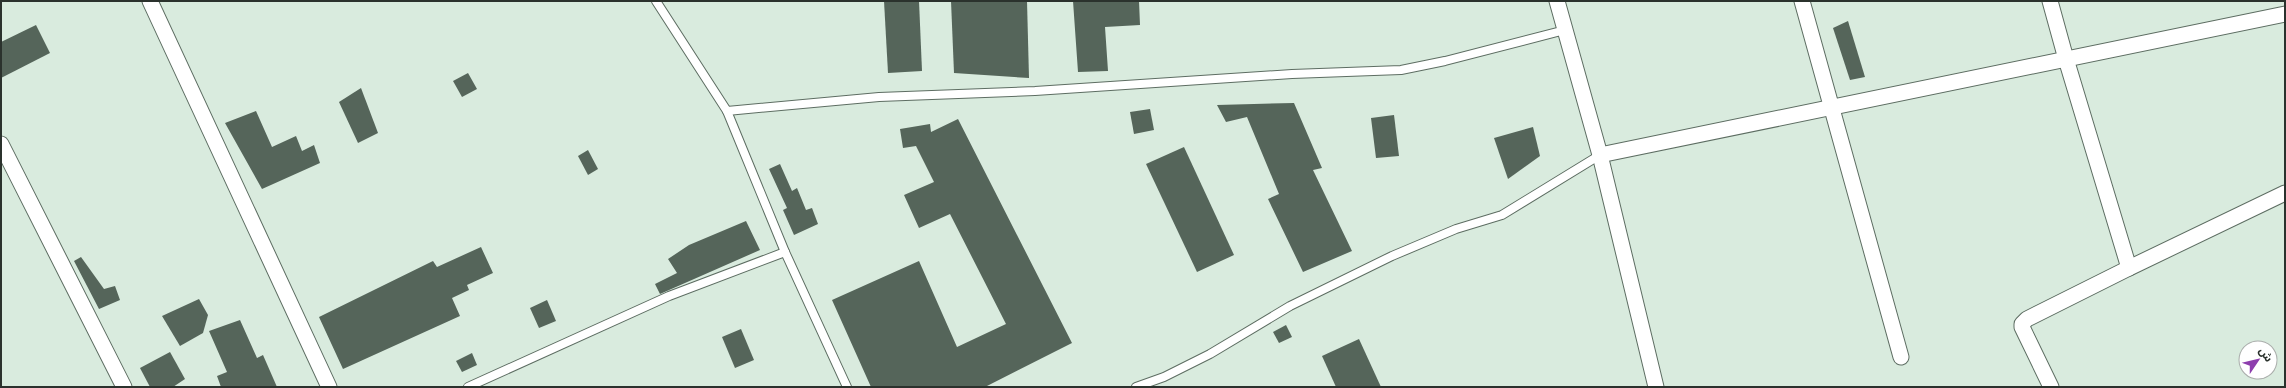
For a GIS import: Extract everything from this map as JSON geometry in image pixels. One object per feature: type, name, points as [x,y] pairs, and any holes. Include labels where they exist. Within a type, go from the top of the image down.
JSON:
[{"type":"street","points":[[150,1],[329,387]]},
{"type":"street","points":[[1556,1],[1600,155],[1656,387]]},
{"type":"street","points":[[1802,1],[1901,357]]},
{"type":"street","points":[[2050,1],[2129,268]]},
{"type":"street","points":[[1600,155],[1832,109],[2285,14]]},
{"type":"street","points":[[1,144],[124,387]]},
{"type":"street","points":[[2051,387],[2022,328],[2022,324],[2027,319],[2285,193]]},
{"type":"lane","points":[[656,1],[727,111],[785,252],[847,387]]},
{"type":"lane","points":[[727,111],[879,98],[1035,91],[1299,73],[1401,70],[1445,62],[1565,30]]},
{"type":"lane","points":[[1136,387],[1164,377],[1210,354],[1290,306],[1392,256],[1456,229],[1502,215],[1600,155]]},
{"type":"lane","points":[[468,387],[669,296],[785,252]]},
{"type":"building","points":[[884,1],[919,1],[922,71],[888,73]]},
{"type":"building","points":[[951,1],[1027,1],[1029,78],[954,73]]},
{"type":"building","points":[[1073,1],[1139,1],[1140,25],[1105,27],[1108,71],[1078,72]]},
{"type":"building","points":[[1848,21],[1865,77],[1850,80],[1833,28]]},
{"type":"building","points":[[36,25],[50,53],[1,78],[1,42]]},
{"type":"building","points":[[468,73],[477,89],[462,97],[453,81]]},
{"type":"building","points":[[361,88],[378,133],[358,143],[339,102]]},
{"type":"building","points":[[1294,103],[1322,168],[1313,170],[1352,251],[1303,272],[1268,199],[1279,194],[1247,117],[1226,122],[1217,105]]},
{"type":"building","points":[[1150,109],[1154,130],[1134,134],[1130,112]]},
{"type":"building","points":[[256,111],[272,147],[296,136],[302,151],[314,145],[320,163],[262,189],[225,123]]},
{"type":"building","points":[[1394,115],[1399,156],[1376,158],[1371,118]]},
{"type":"building","points":[[958,119],[1072,343],[985,387],[871,387],[832,300],[919,261],[957,347],[1006,324],[950,214],[919,228],[904,195],[934,182],[916,146],[903,148],[900,129],[930,124],[931,132]]},
{"type":"building","points":[[1533,127],[1540,156],[1508,179],[1494,138]]},
{"type":"building","points":[[1184,147],[1234,255],[1197,272],[1146,164]]},
{"type":"building","points":[[588,150],[598,169],[588,175],[578,156]]},
{"type":"building","points":[[780,164],[792,191],[797,188],[806,210],[812,208],[818,224],[794,235],[783,210],[787,208],[769,169]]},
{"type":"building","points":[[746,221],[760,250],[660,294],[655,284],[677,273],[668,259],[689,245]]},
{"type":"building","points":[[481,247],[493,273],[467,285],[469,290],[452,298],[460,316],[343,369],[319,317],[433,261],[437,267]]},
{"type":"building","points":[[81,257],[104,289],[115,286],[120,300],[99,309],[74,261]]},
{"type":"building","points":[[199,299],[208,315],[203,333],[180,346],[162,316]]},
{"type":"building","points":[[547,300],[556,321],[539,328],[530,308]]},
{"type":"building","points":[[240,320],[257,358],[263,355],[277,387],[221,387],[217,376],[227,372],[209,331]]},
{"type":"building","points":[[1286,325],[1292,337],[1279,343],[1273,332]]},
{"type":"building","points":[[741,329],[754,360],[735,368],[722,337]]},
{"type":"building","points":[[1359,339],[1381,387],[1336,387],[1322,356]]},
{"type":"building","points":[[170,352],[185,379],[173,387],[150,387],[140,368]]},
{"type":"building","points":[[472,353],[477,365],[462,372],[456,361]]}]
